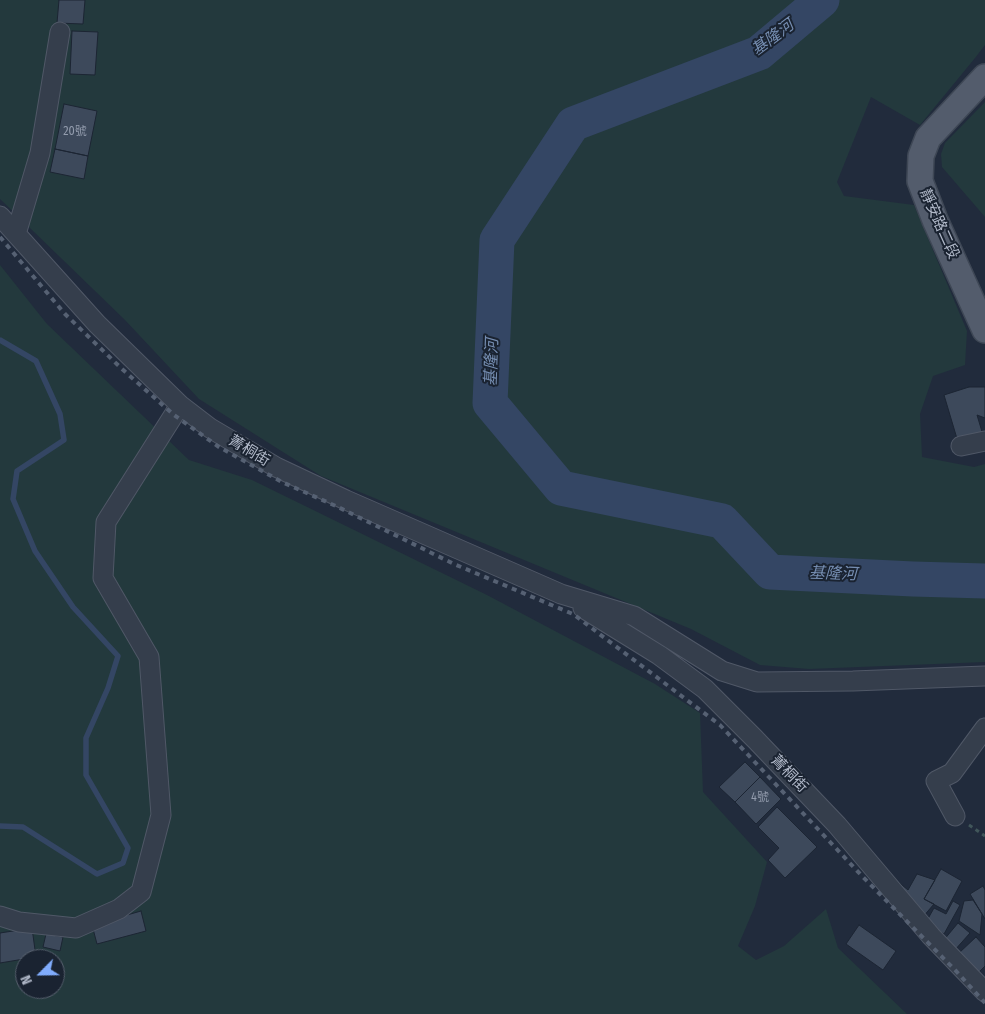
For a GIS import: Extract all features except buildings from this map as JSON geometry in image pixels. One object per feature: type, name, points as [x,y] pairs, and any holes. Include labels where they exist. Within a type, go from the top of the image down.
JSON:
[{"type":"main road","name":"靜安路二段","points":[[985,77],[928,138],[921,156],[920,181],[935,220],[985,330]]},
{"type":"street","points":[[16,234],[40,153],[60,32]]},
{"type":"street","name":"菁桐街","points":[[0,216],[97,324],[180,405],[210,428],[276,468],[561,594],[634,616],[722,671],[757,682],[853,681],[985,676]]},
{"type":"street","points":[[0,916],[19,922],[76,928],[118,909],[142,892],[161,815],[149,657],[103,578],[106,522],[180,405]]},
{"type":"street","points":[[961,446],[985,441]]},
{"type":"street","name":"菁桐街","points":[[561,594],[659,655],[705,689],[838,825],[931,936],[985,992]]},
{"type":"street","points":[[955,816],[936,781],[952,773],[985,728]]},
{"type":"green space","points":[[0,0],[985,0],[985,45],[975,58],[920,125],[871,97],[837,182],[844,196],[914,205],[967,331],[965,365],[933,376],[920,414],[922,457],[974,467],[985,464],[985,662],[809,669],[760,665],[691,629],[321,476],[199,399],[125,320],[0,199]]},
{"type":"green space","points":[[985,102],[985,217],[942,167],[941,154],[945,143]]},
{"type":"green space","points":[[0,265],[47,324],[189,460],[252,480],[487,595],[655,684],[700,713],[703,792],[767,862],[755,906],[738,946],[756,960],[784,946],[826,909],[838,948],[907,1014],[0,1014]]},
{"type":"waterway","name":"基隆河","points":[[822,0],[759,53],[573,124],[497,240],[490,403],[561,488],[722,521],[770,572],[985,581]]},
{"type":"waterway","points":[[0,340],[36,361],[60,414],[64,440],[17,471],[13,499],[35,551],[73,607],[118,656],[108,688],[86,738],[86,775],[128,848],[123,863],[97,874],[23,827],[0,826]]},
{"type":"railway","points":[[0,237],[65,314],[122,369],[174,415],[219,447],[282,482],[338,507],[454,564],[573,614],[720,725],[985,1003]]}]
